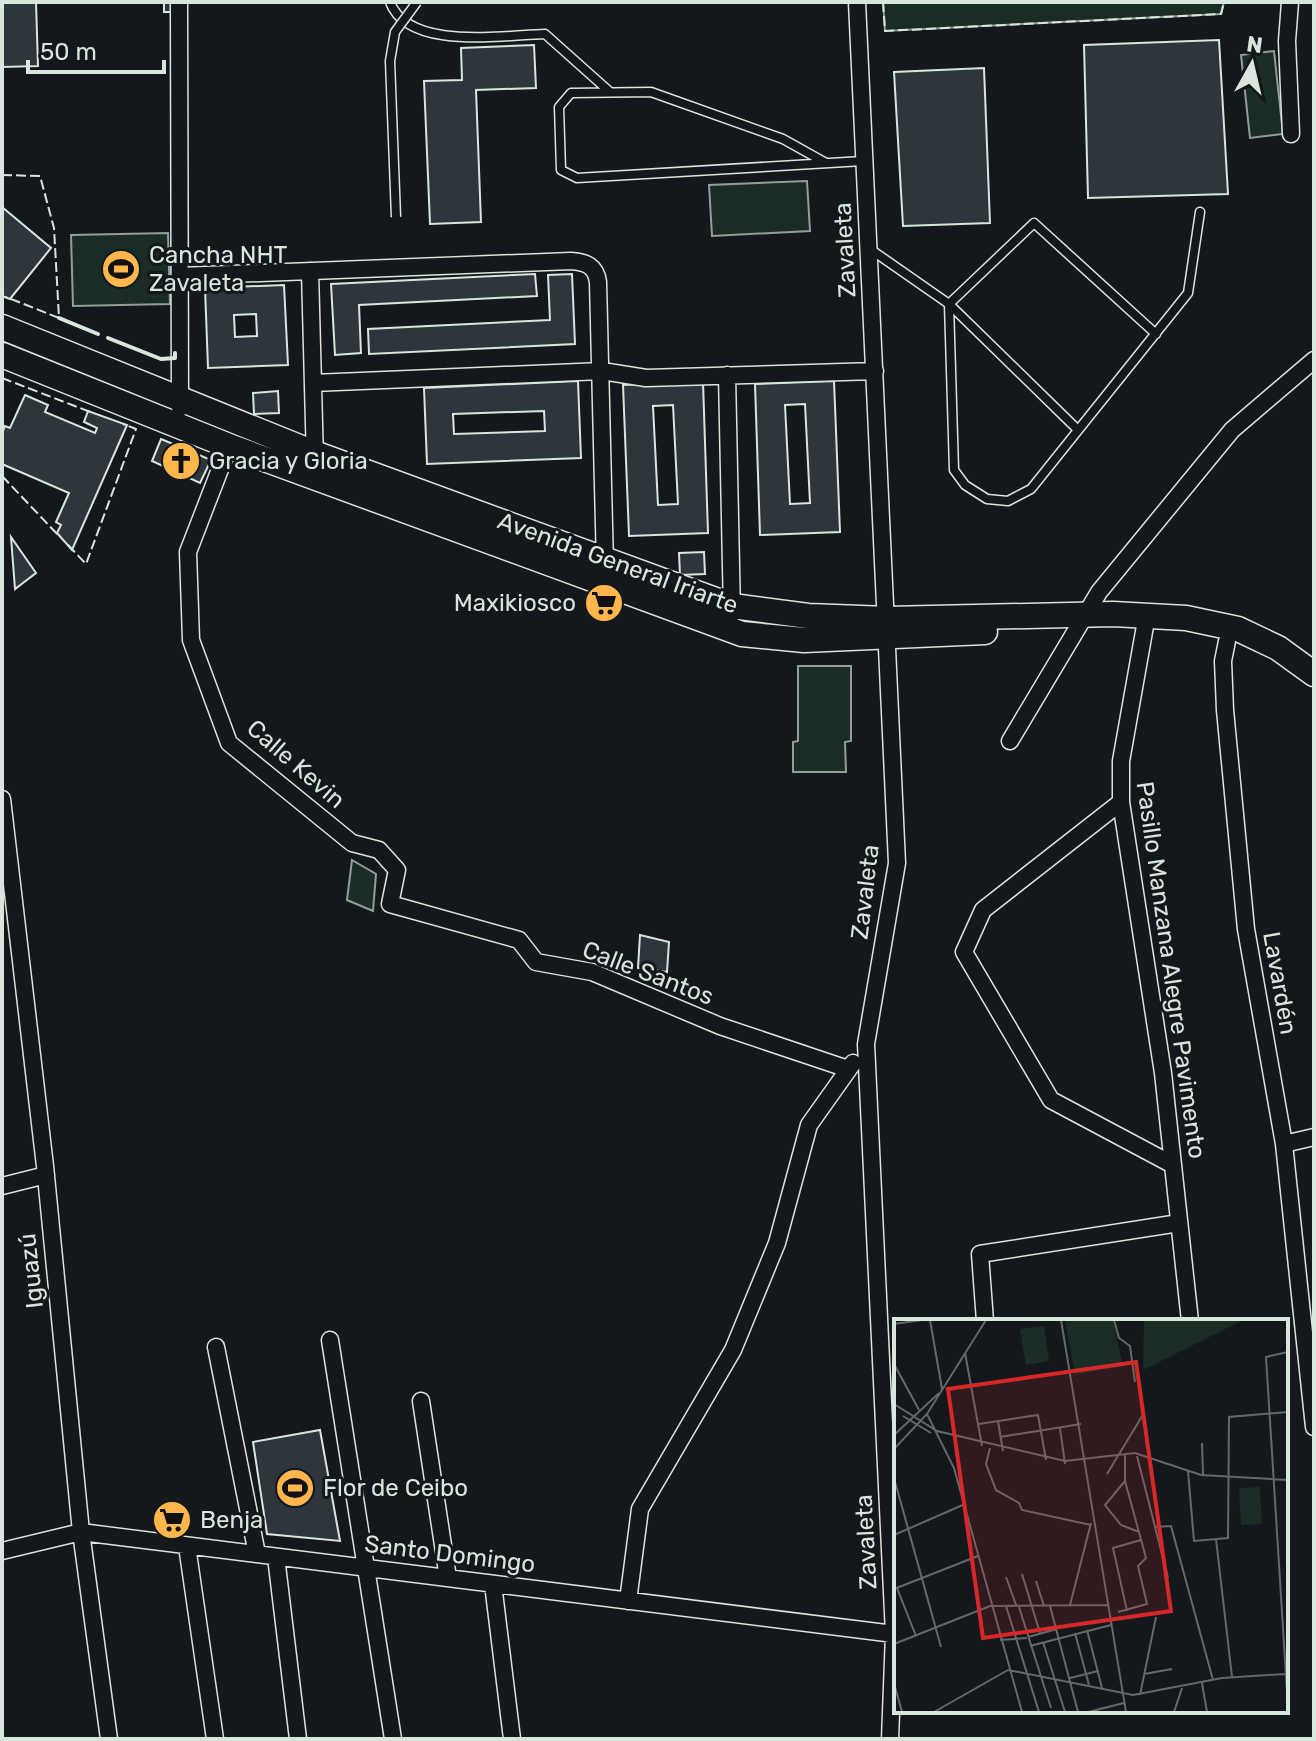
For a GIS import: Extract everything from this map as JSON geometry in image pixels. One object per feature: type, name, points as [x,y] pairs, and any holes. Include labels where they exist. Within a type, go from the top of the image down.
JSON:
[{"type":"main road","name":"Avenida General Iriarte","points":[[2,327],[605,572]]},
{"type":"main road","name":"Avenida General Iriarte","points":[[2,355],[315,478],[605,572],[732,618],[780,639],[888,629],[1079,621],[1150,614],[1217,623],[1278,648],[1309,672]]},
{"type":"main road","name":"Avenida General Iriarte","points":[[1079,621],[1145,626],[1227,641],[1309,672]]},
{"type":"street","points":[[179,2],[181,427]]},
{"type":"street","name":"Zavaleta","points":[[857,2],[897,863],[866,1044],[894,1634],[890,1739]]},
{"type":"street","points":[[1290,2],[1287,41],[1291,134]]},
{"type":"street","points":[[180,276],[571,261],[587,264],[597,276],[602,371],[605,572]]},
{"type":"street","points":[[310,271],[315,478]]},
{"type":"street","points":[[1010,741],[1079,621],[1232,430],[1314,360]]},
{"type":"street","points":[[313,383],[602,371],[646,378],[875,371]]},
{"type":"street","points":[[727,375],[732,618]]},
{"type":"street","name":"Calle Kevin","points":[[229,446],[188,552],[191,640],[229,743],[352,843],[379,850],[397,870],[390,904]]},
{"type":"street","name":"Pasillo Manzana Alegre Pavimento","points":[[1145,626],[1121,761],[1121,802],[1163,1073],[1190,1319]]},
{"type":"street","name":"Lavardén","points":[[1227,641],[1223,661],[1225,710],[1246,929],[1284,1144],[1314,1427]]},
{"type":"street","name":"Iguazú","points":[[2,799],[46,1175],[81,1532],[109,1739]]},
{"type":"street","points":[[1121,802],[983,910],[964,952],[1051,1100],[1173,1165]]},
{"type":"street","name":"Calle Santos","points":[[390,904],[519,940],[536,962],[592,972],[720,1026],[848,1069]]},
{"type":"street","points":[[628,1601],[640,1509],[733,1350],[777,1243],[809,1125],[866,1044]]},
{"type":"street","points":[[1284,1144],[1314,1137]]},
{"type":"street","points":[[2,1186],[46,1175]]},
{"type":"street","points":[[985,1319],[980,1254],[1179,1223]]},
{"type":"street","points":[[330,1340],[393,1739]]},
{"type":"street","points":[[216,1347],[257,1554]]},
{"type":"street","points":[[421,1401],[448,1578]]},
{"type":"street","name":"Santo Domingo","points":[[2,1551],[81,1532],[894,1634]]},
{"type":"street","points":[[187,1546],[215,1739]]},
{"type":"street","points":[[276,1557],[298,1739]]},
{"type":"street","points":[[493,1584],[512,1739]]},
{"type":"lane","points":[[390,2],[401,19],[431,34],[445,37],[545,34],[611,93]]},
{"type":"lane","points":[[396,217],[390,61],[395,32],[417,2]]},
{"type":"lane","points":[[826,163],[783,139],[651,92],[571,93],[559,107],[561,170],[567,176],[826,163],[863,161]]},
{"type":"lane","points":[[1156,334],[1034,223],[949,304],[954,470],[965,485],[987,499],[1008,501],[1031,489],[1077,429],[1156,334],[1188,293],[1200,212]]},
{"type":"lane","points":[[869,248],[949,304],[1077,429]]},
{"type":"green space","points":[[883,2],[1224,2],[1221,14],[885,31]]},
{"type":"green space","points":[[1274,51],[1283,134],[1250,138],[1241,55]]},
{"type":"green space","points":[[807,181],[810,231],[712,236],[709,185]]},
{"type":"green space","name":"Cancha NHT Zavaleta","points":[[168,233],[170,304],[73,306],[71,235]]},
{"type":"green space","points":[[798,666],[851,666],[851,741],[845,742],[846,772],[793,772],[793,742],[798,741]]},
{"type":"green space","points":[[352,860],[376,874],[373,911],[347,900]]},
{"type":"building","points":[[2,2],[36,2],[38,66],[2,67]]},
{"type":"building","points":[[164,2],[177,2],[177,12],[164,12]]},
{"type":"building","points":[[1219,40],[1228,194],[1088,198],[1084,45]]},
{"type":"building","points":[[534,45],[536,88],[476,90],[481,222],[430,224],[424,81],[462,80],[461,48]]},
{"type":"building","points":[[984,68],[990,223],[903,226],[894,72]]},
{"type":"building","points":[[2,207],[51,248],[10,299],[2,296]]},
{"type":"building","points":[[535,274],[537,296],[359,305],[361,353],[335,355],[331,284]]},
{"type":"building","points":[[572,274],[575,344],[369,354],[368,329],[550,320],[548,275]]},
{"type":"building","points":[[284,285],[288,365],[208,368],[205,288]],"holes":[[[256,314],[257,336],[235,337],[234,315]]]},
{"type":"building","points":[[578,381],[581,458],[427,464],[424,388]],"holes":[[[544,411],[545,431],[454,434],[453,414]]]},
{"type":"building","points":[[834,381],[840,532],[760,535],[755,384]],"holes":[[[805,404],[810,503],[790,504],[785,405]]]},
{"type":"building","points":[[703,382],[708,533],[629,536],[623,385]],"holes":[[[673,405],[678,504],[658,505],[653,406]]]},
{"type":"building","points":[[278,391],[279,413],[254,414],[253,393]]},
{"type":"building","points":[[25,395],[48,405],[45,412],[95,433],[97,428],[84,422],[88,411],[127,425],[72,550],[57,533],[61,525],[56,522],[69,493],[2,464],[2,433],[5,426],[10,428]]},
{"type":"building","name":"Gracia y Gloria","points":[[161,439],[211,460],[200,483],[152,461]]},
{"type":"building","points":[[11,537],[36,573],[15,589]]},
{"type":"building","points":[[704,552],[705,574],[680,575],[679,553]]},
{"type":"building","points":[[640,935],[669,942],[667,972],[638,968]]},
{"type":"building","name":"Flor de Ceibo","points":[[320,1430],[340,1541],[267,1534],[253,1442]]},
{"type":"fence","points":[[883,2],[885,31],[1221,14],[1224,2]]},
{"type":"fence","points":[[2,175],[40,176],[54,228],[59,318],[6,297]]},
{"type":"fence","points":[[2,378],[93,413]]},
{"type":"fence","points":[[68,545],[86,564],[136,429],[123,424]]},
{"type":"fence","points":[[2,476],[60,537]]},
{"type":"wall","points":[[59,318],[98,334]]},
{"type":"wall","points":[[108,338],[161,359],[175,358],[175,353]]},
{"type":"place","name":"Cancha NHT Zavaleta","points":[[121,269]]},
{"type":"place","name":"Gracia y Gloria","points":[[181,461]]},
{"type":"place","name":"Maxikiosco","points":[[604,603]]},
{"type":"place","name":"Flor de Ceibo","points":[[295,1488]]},
{"type":"place","name":"Benja","points":[[172,1520]]}]
